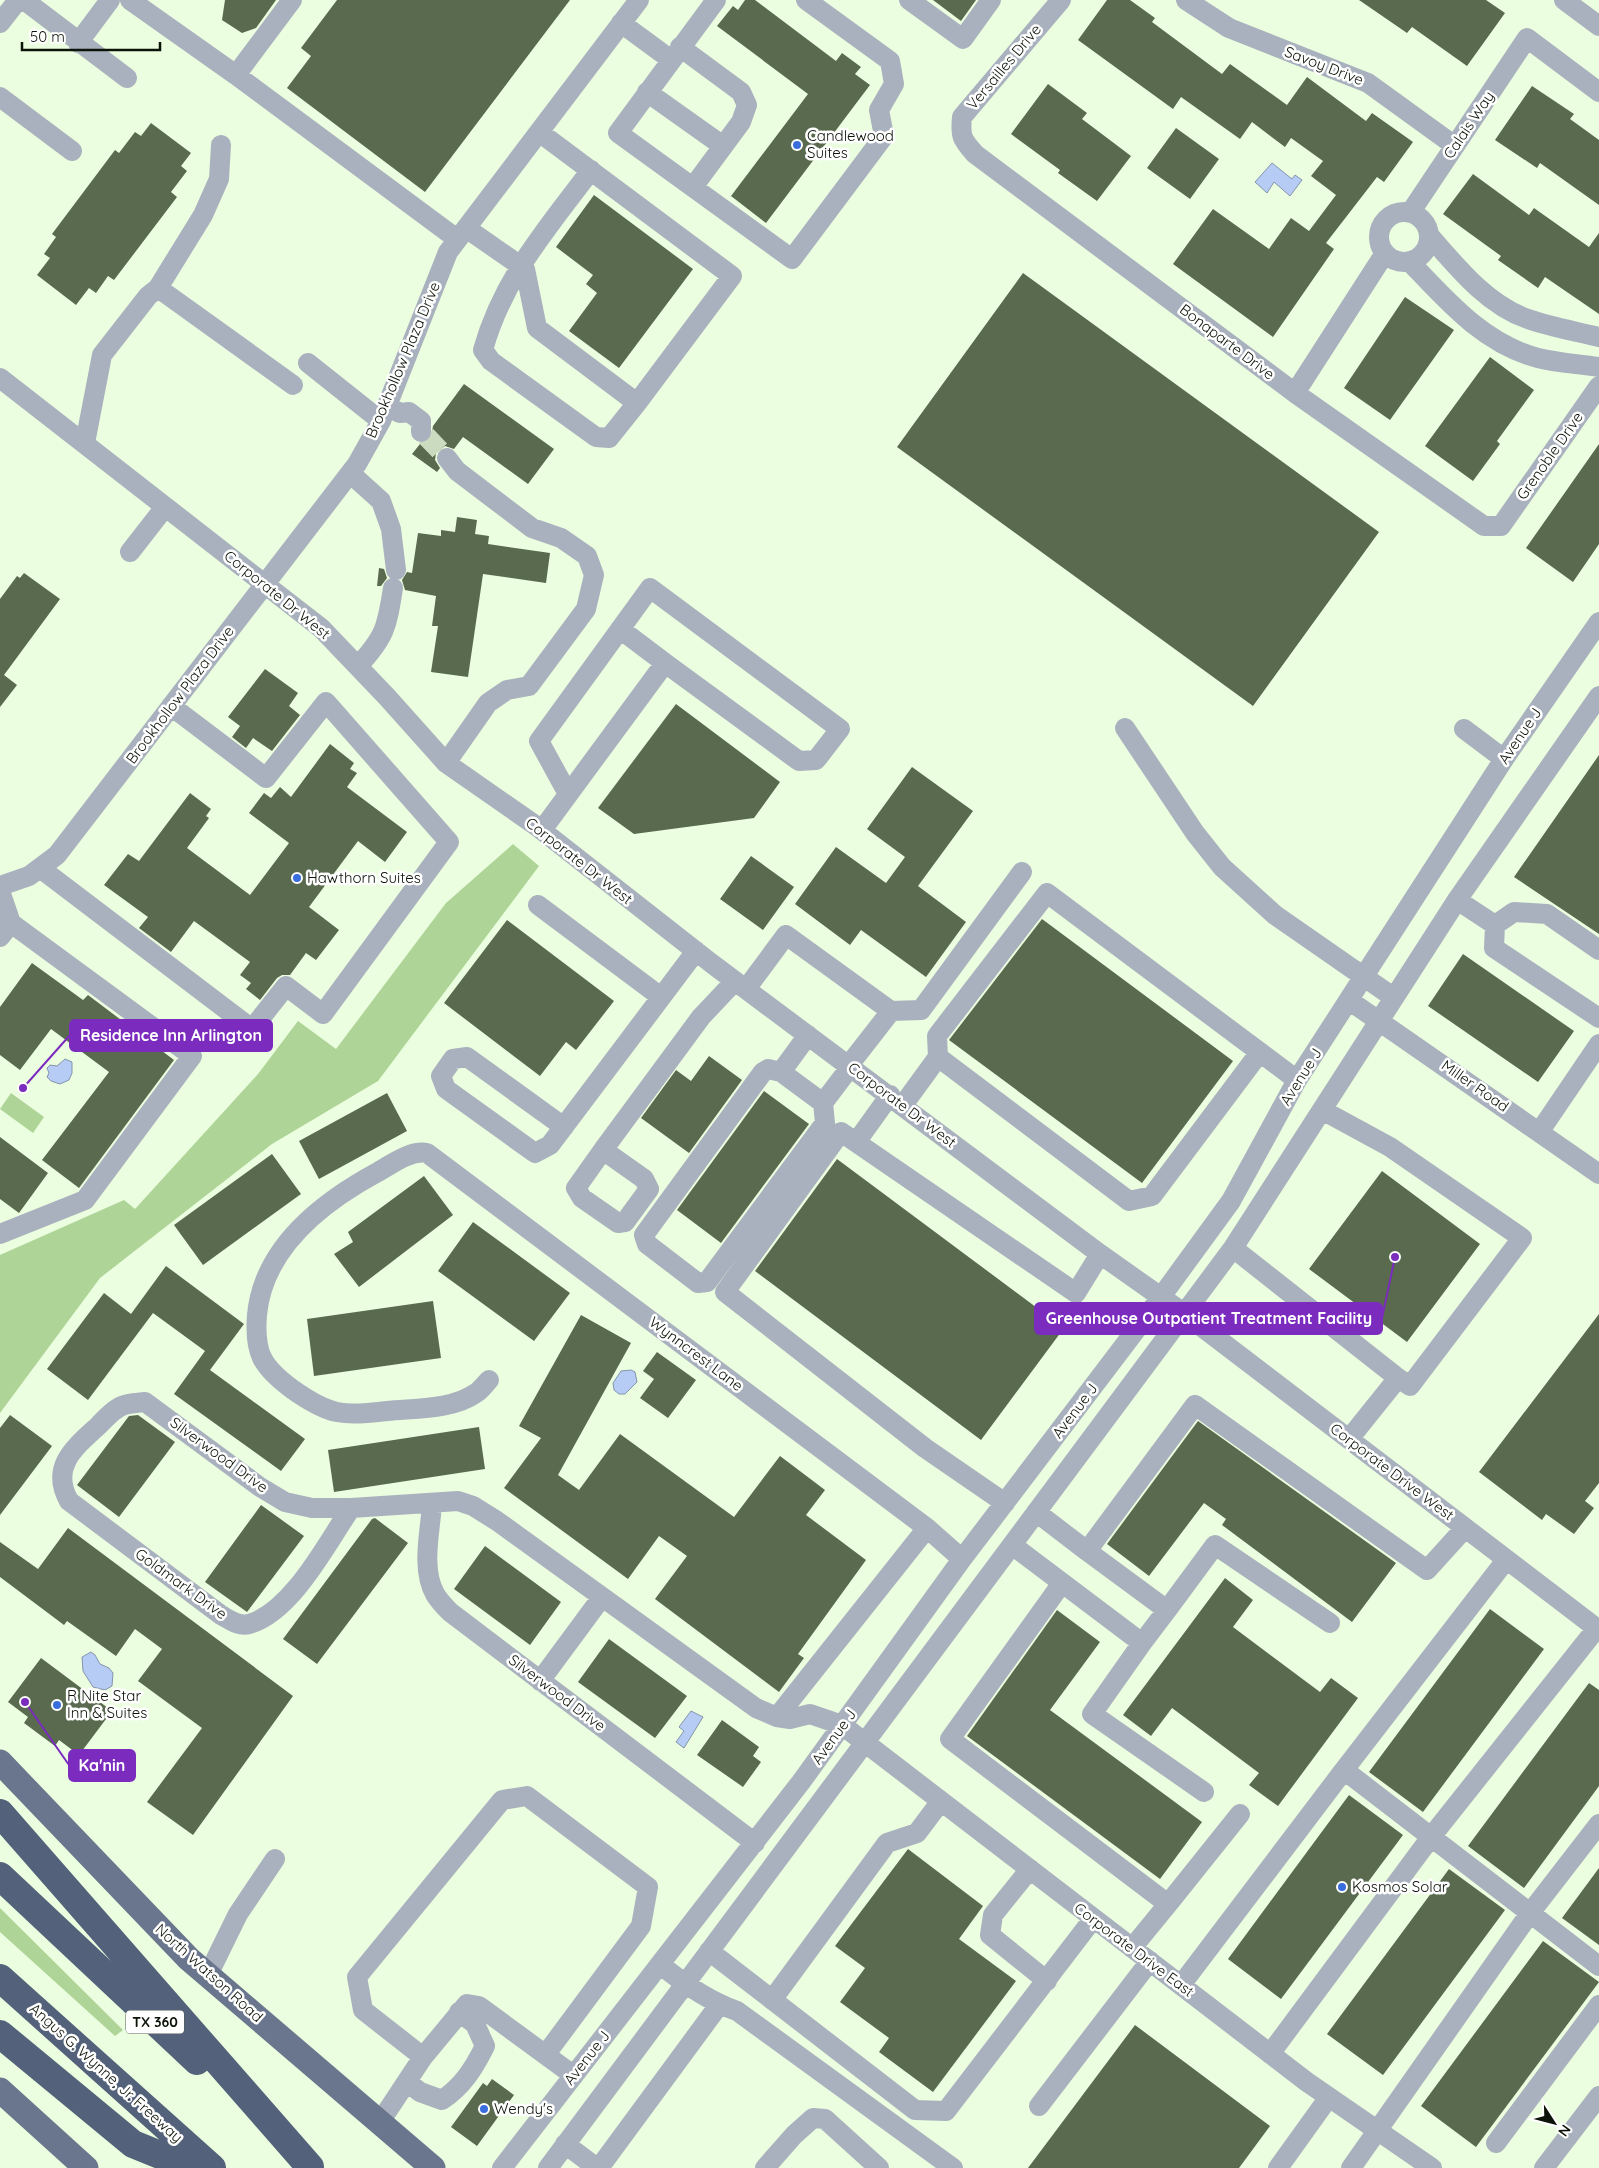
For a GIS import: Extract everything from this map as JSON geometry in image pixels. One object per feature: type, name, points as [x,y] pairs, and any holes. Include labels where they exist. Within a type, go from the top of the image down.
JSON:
[{"type":"highway","points":[[0,1813],[311,2168]]},
{"type":"highway","name":"TX 360","points":[[0,1876],[311,2168]]},
{"type":"highway","name":"Angus G. Wynne, Jr. Freeway","points":[[0,1978],[212,2168]]},
{"type":"highway","points":[[0,2034],[133,2144],[192,2168]]},
{"type":"main road","name":"North Watson Road","points":[[0,1762],[153,1923],[208,1976],[433,2168]]},
{"type":"main road","points":[[0,2090],[80,2166]]},
{"type":"street","points":[[0,23],[18,0]]},
{"type":"street","points":[[24,0],[78,43],[127,78]]},
{"type":"street","points":[[78,43],[110,0]]},
{"type":"street","points":[[130,0],[462,234],[520,265],[525,269],[536,328],[637,403]]},
{"type":"street","points":[[236,75],[292,0]]},
{"type":"street","name":"Brookhollow Plaza Drive","points":[[0,886],[28,876],[57,855],[350,473],[389,413],[448,252],[638,0]]},
{"type":"street","points":[[716,0],[618,132],[792,259],[884,136],[879,110],[894,84],[890,62],[806,0]]},
{"type":"street","points":[[909,0],[963,39],[992,0]]},
{"type":"street","name":"Versailles Drive","points":[[963,140],[960,133],[962,117],[1061,0]]},
{"type":"street","name":"Savoy Drive","points":[[1186,0],[1229,28],[1368,83],[1455,146]]},
{"type":"street","points":[[1564,0],[1599,26]]},
{"type":"street","points":[[621,23],[741,92],[747,105],[741,122],[693,187]]},
{"type":"street","name":"Calais Way","points":[[1410,213],[1527,38],[1599,92]]},
{"type":"street","points":[[648,92],[723,146]]},
{"type":"street","points":[[0,97],[72,151]]},
{"type":"street","points":[[539,132],[591,170],[732,276],[610,438],[596,437],[491,361],[483,350],[489,328],[520,265],[591,170]]},
{"type":"street","name":"Bonaparte Drive","points":[[963,140],[975,154],[1295,393],[1484,526],[1501,526]]},
{"type":"street","points":[[85,443],[102,355],[148,296],[158,288],[203,215],[219,179],[220,146]]},
{"type":"street","points":[[1429,235],[1422,255],[1410,262],[1394,261],[1384,253],[1379,236],[1384,222],[1399,213],[1410,213],[1423,221],[1429,235],[1462,272],[1505,307],[1526,319],[1599,337]]},
{"type":"street","points":[[1295,393],[1384,253]]},
{"type":"street","points":[[1410,262],[1469,321],[1503,345],[1537,358],[1599,367]]},
{"type":"street","points":[[158,288],[293,385]]},
{"type":"street","points":[[308,363],[389,413],[414,432],[423,434]]},
{"type":"street","name":"Corporate Dr West","points":[[0,378],[266,583],[321,628],[446,763],[542,830],[741,985],[1100,1254],[1185,1314]]},
{"type":"street","name":"Grenoble Drive","points":[[1501,526],[1599,386]]},
{"type":"street","points":[[446,763],[488,703],[506,690],[529,686],[586,609],[594,575],[587,556],[561,538],[532,528],[457,471],[447,458]]},
{"type":"street","points":[[350,473],[381,501],[392,529],[394,579],[387,625],[378,644],[358,666]]},
{"type":"street","points":[[130,552],[165,507]]},
{"type":"street","points":[[568,794],[539,741],[620,629],[650,588],[840,729],[816,760],[799,761],[620,629]]},
{"type":"street","name":"Avenue J","points":[[502,2168],[754,1843],[962,1559],[1161,1297],[1231,1201],[1297,1080],[1350,1001],[1364,976],[1504,760],[1599,622]]},
{"type":"street","points":[[542,830],[665,663]]},
{"type":"street","points":[[40,868],[252,1029],[286,986],[323,1014],[449,842],[326,702],[266,778],[171,706]]},
{"type":"street","name":"Avenue J","points":[[548,2168],[1233,1248],[1457,900],[1597,703]]},
{"type":"street","points":[[1125,728],[1194,833],[1222,867],[1275,915],[1393,997]]},
{"type":"street","points":[[1464,729],[1504,760]]},
{"type":"street","points":[[604,1150],[701,1016],[741,985],[786,935],[891,1011],[921,1010],[1022,872]]},
{"type":"street","points":[[0,891],[5,930],[192,1056],[85,1200],[0,1234]]},
{"type":"street","points":[[857,1140],[938,1057],[938,1036],[1047,893],[1297,1080]]},
{"type":"street","points":[[1457,900],[1495,925]]},
{"type":"street","points":[[538,905],[661,998]]},
{"type":"street","points":[[1495,925],[1514,912],[1547,914],[1599,950]]},
{"type":"street","points":[[1495,925],[1494,948],[1599,1018]]},
{"type":"street","points":[[564,1127],[467,1057],[453,1058],[441,1076],[446,1089],[535,1153],[550,1145],[564,1127],[696,951]]},
{"type":"street","name":"Miller Road","points":[[1350,1001],[1540,1131],[1599,1174]]},
{"type":"street","points":[[823,1103],[781,1072],[768,1069],[763,1072],[644,1235],[647,1244],[698,1283],[707,1282],[825,1123],[823,1103],[891,1011]]},
{"type":"street","points":[[781,1072],[808,1035]]},
{"type":"street","points":[[1540,1131],[1599,1044]]},
{"type":"street","points":[[938,1057],[1129,1201],[1152,1196],[1260,1052]]},
{"type":"street","points":[[1233,1248],[1410,1386],[1522,1238],[1390,1147],[1322,1110]]},
{"type":"street","points":[[1005,1503],[925,1448],[725,1292],[842,1132],[857,1140],[1076,1293],[1100,1254]]},
{"type":"street","name":"Wynncrest Lane","points":[[489,1380],[477,1393],[464,1399],[440,1405],[355,1415],[327,1411],[310,1402],[271,1373],[260,1353],[256,1331],[258,1303],[269,1271],[282,1249],[304,1224],[348,1188],[412,1154],[427,1153],[927,1528],[962,1559]]},
{"type":"street","name":"Corporate Drive West","points":[[1185,1314],[1598,1629]]},
{"type":"street","points":[[1349,1439],[1398,1378]]},
{"type":"street","name":"Silverwood Drive","points":[[64,1494],[61,1488],[62,1474],[67,1459],[80,1442],[119,1407],[145,1402],[260,1487],[285,1502],[312,1508],[432,1505],[458,1501],[473,1506],[497,1521],[756,1708],[777,1717],[790,1719],[810,1714],[842,1725]]},
{"type":"street","points":[[1087,1552],[1195,1405],[1427,1570],[1464,1528]]},
{"type":"street","name":"Goldmark Drive","points":[[64,1494],[68,1501],[221,1615],[237,1624],[248,1624],[268,1615],[298,1587],[351,1508]]},
{"type":"street","name":"Silverwood Drive","points":[[432,1505],[428,1554],[430,1579],[435,1594],[450,1612],[754,1843]]},
{"type":"street","points":[[1036,1512],[1167,1610]]},
{"type":"street","points":[[777,1717],[927,1528]]},
{"type":"street","points":[[1012,1545],[1142,1643]]},
{"type":"street","points":[[1204,1792],[1092,1714],[1215,1545],[1330,1623]]},
{"type":"street","points":[[1181,1985],[1506,1560]]},
{"type":"street","points":[[1062,1583],[950,1739],[1168,1904]]},
{"type":"street","points":[[540,1681],[602,1597]]},
{"type":"street","points":[[1270,2054],[1431,1837],[1598,1629]]},
{"type":"street","name":"Corporate Drive East","points":[[842,1725],[1270,2054],[1432,2168]]},
{"type":"street","points":[[1344,1770],[1599,1966]]},
{"type":"street","points":[[423,2057],[363,2010],[356,1977],[502,1800],[527,1796],[648,1887],[641,1926],[546,2054]]},
{"type":"street","points":[[772,2000],[887,1843],[917,1833],[941,1801]]},
{"type":"street","points":[[1132,1948],[1240,1814]]},
{"type":"street","points":[[1351,2168],[1530,1913],[1599,1824]]},
{"type":"street","points":[[208,1976],[238,1914],[275,1859]]},
{"type":"street","points":[[1030,1869],[992,1915],[990,1935],[1047,1981]]},
{"type":"street","points":[[709,1951],[916,2110],[946,2111],[1093,1919]]},
{"type":"street","points":[[1039,2106],[1150,1961]]},
{"type":"street","points":[[661,1965],[684,1984],[719,2005],[737,2011],[953,2168]]},
{"type":"street","points":[[380,2122],[423,2057],[467,2004],[479,2006],[546,2054],[573,2076]]},
{"type":"street","points":[[565,2144],[598,2168],[719,2005]]},
{"type":"street","points":[[1496,2143],[1599,2005]]},
{"type":"street","points":[[406,2082],[420,2092],[442,2100],[456,2091],[475,2067],[484,2046],[475,2024],[459,2012]]},
{"type":"street","points":[[1545,2168],[1599,2096]]},
{"type":"street","points":[[1278,2168],[1329,2097]]},
{"type":"street","points":[[765,2168],[794,2135],[813,2118],[825,2119],[879,2168]]},
{"type":"green space","points":[[513,844],[539,866],[378,1081],[272,1144],[100,1278],[0,1413],[0,1255],[124,1200],[135,1209],[258,1074],[298,1021],[336,1049],[446,903]]},
{"type":"green space","points":[[11,1093],[44,1117],[33,1133],[0,1109]]},
{"type":"green space","points":[[0,1908],[123,2030],[115,2036],[0,1932]]},
{"type":"water","points":[[1272,163],[1292,179],[1295,175],[1302,180],[1290,196],[1274,182],[1267,193],[1255,182]]},
{"type":"water","points":[[65,1059],[72,1062],[72,1073],[69,1080],[60,1084],[51,1081],[47,1077],[49,1073],[47,1068],[50,1065],[57,1066]]},
{"type":"water","points":[[631,1370],[635,1372],[637,1382],[625,1394],[619,1394],[614,1390],[613,1383],[621,1371]]},
{"type":"water","points":[[91,1652],[100,1664],[109,1668],[113,1673],[112,1686],[105,1690],[93,1687],[83,1671],[82,1657]]},
{"type":"water","points":[[691,1711],[703,1717],[684,1748],[676,1742],[684,1731],[679,1727]]},
{"type":"building","points":[[225,0],[276,0],[256,28],[242,33],[222,20]]},
{"type":"building","points":[[337,0],[570,0],[425,192],[287,88],[311,56],[301,48]]},
{"type":"building","name":"Candlewood Suites","points":[[745,0],[755,0],[836,61],[842,53],[861,67],[855,74],[870,85],[766,223],[731,196],[808,94],[717,26],[733,6],[738,10]]},
{"type":"building","points":[[933,0],[976,0],[961,21]]},
{"type":"building","points":[[1107,0],[1130,0],[1155,18],[1152,22],[1222,74],[1230,64],[1287,105],[1307,77],[1366,121],[1372,113],[1413,142],[1384,182],[1377,177],[1326,243],[1334,249],[1273,337],[1173,264],[1213,209],[1269,249],[1291,218],[1309,231],[1336,195],[1311,176],[1323,161],[1291,138],[1285,147],[1252,122],[1240,139],[1181,97],[1173,109],[1078,40]]},
{"type":"building","points":[[1359,0],[1486,0],[1505,13],[1467,66],[1412,27],[1407,33]]},
{"type":"building","points":[[1048,84],[1087,113],[1082,119],[1131,156],[1097,201],[1058,173],[1060,170],[1011,134]]},
{"type":"building","points":[[1532,86],[1574,114],[1570,119],[1599,140],[1599,205],[1540,163],[1537,168],[1495,140]]},
{"type":"building","points":[[151,123],[191,153],[181,166],[187,171],[171,192],[177,197],[114,280],[108,276],[96,293],[89,288],[76,305],[37,275],[50,258],[44,254],[56,237],[52,234],[115,150],[119,153],[135,132],[141,136]]},
{"type":"building","points":[[1176,128],[1219,159],[1190,199],[1147,168]]},
{"type":"building","points":[[1473,174],[1529,215],[1534,208],[1589,247],[1599,233],[1599,314],[1545,277],[1538,288],[1498,260],[1501,256],[1443,214]]},
{"type":"building","points":[[594,195],[693,269],[619,368],[569,331],[597,293],[586,284],[593,275],[556,247]]},
{"type":"building","points":[[1023,273],[1379,532],[1253,706],[897,447]]},
{"type":"building","points":[[1405,297],[1454,330],[1390,420],[1344,388]]},
{"type":"building","points":[[1490,357],[1534,390],[1497,441],[1500,444],[1473,481],[1425,446]]},
{"type":"building","points":[[464,384],[554,449],[528,484],[463,437],[454,449],[445,446],[436,453],[435,460],[440,468],[437,472],[412,454],[420,444],[431,438],[433,426]]},
{"type":"building","points":[[1599,444],[1599,544],[1573,582],[1526,548]]},
{"type":"building","points":[[457,517],[477,520],[475,534],[489,536],[488,544],[550,553],[546,583],[483,574],[468,677],[431,672],[438,626],[432,626],[436,596],[405,590],[402,580],[407,572],[412,573],[418,533],[441,536],[441,530],[455,532]]},
{"type":"building","points":[[379,568],[384,569],[387,578],[381,586],[377,586]]},
{"type":"building","points":[[24,573],[60,599],[4,675],[17,685],[0,707],[0,599],[17,576],[20,578]]},
{"type":"building","points":[[265,669],[298,693],[289,706],[300,715],[272,751],[253,738],[246,748],[232,737],[240,726],[228,717]]},
{"type":"building","points":[[676,704],[780,782],[754,818],[634,834],[598,808]]},
{"type":"building","name":"Hawthorn Suites","points":[[330,744],[354,763],[350,769],[357,773],[347,787],[407,832],[385,862],[358,841],[309,907],[339,930],[316,960],[306,953],[290,975],[282,975],[277,978],[260,1000],[246,989],[251,983],[240,975],[250,962],[194,921],[171,952],[139,928],[148,917],[104,885],[128,854],[139,861],[190,793],[211,809],[206,816],[209,818],[187,848],[250,895],[289,843],[249,813],[264,793],[271,798],[280,787],[291,797]]},
{"type":"building","points":[[1599,755],[1599,934],[1514,877]]},
{"type":"building","points":[[912,767],[973,811],[918,886],[966,922],[926,977],[861,930],[850,945],[795,904],[836,847],[886,883],[905,857],[867,829]]},
{"type":"building","points":[[751,856],[794,887],[763,930],[720,899]]},
{"type":"building","points":[[1042,919],[1233,1061],[1142,1183],[949,1040]]},
{"type":"building","points":[[507,920],[614,1001],[576,1050],[566,1042],[540,1076],[444,1003]]},
{"type":"building","points":[[1463,954],[1574,1031],[1538,1082],[1428,1006]]},
{"type":"building","points":[[32,963],[83,1000],[88,995],[174,1060],[79,1188],[42,1160],[109,1072],[51,1029],[20,1070],[0,1055],[0,1007]]},
{"type":"building","points":[[709,1056],[742,1080],[689,1153],[641,1118],[676,1070],[691,1081]]},
{"type":"building","points":[[764,1091],[809,1124],[721,1243],[677,1210]]},
{"type":"building","points":[[387,1093],[407,1131],[319,1179],[299,1141]]},
{"type":"building","points":[[0,1137],[48,1173],[19,1213],[0,1199]]},
{"type":"building","points":[[272,1154],[301,1194],[203,1265],[174,1225]]},
{"type":"building","points":[[837,1159],[1064,1328],[981,1440],[755,1271]]},
{"type":"building","points":[[1382,1171],[1480,1244],[1407,1342],[1309,1269]]},
{"type":"building","points":[[424,1176],[453,1215],[359,1287],[334,1254],[353,1242],[348,1232]]},
{"type":"building","points":[[473,1222],[570,1293],[534,1341],[438,1271]]},
{"type":"building","points":[[166,1266],[244,1324],[210,1370],[305,1439],[281,1471],[174,1394],[205,1351],[153,1313],[88,1400],[47,1369],[104,1293],[131,1314]]},
{"type":"building","points":[[433,1301],[441,1358],[314,1376],[307,1319]]},
{"type":"building","points":[[1599,1314],[1599,1483],[1585,1501],[1594,1508],[1574,1534],[1546,1514],[1542,1520],[1479,1472]]},
{"type":"building","points":[[581,1315],[631,1343],[558,1475],[579,1490],[620,1434],[734,1517],[780,1456],[825,1490],[806,1515],[866,1560],[798,1654],[804,1658],[779,1692],[655,1599],[687,1556],[659,1536],[628,1579],[504,1488],[541,1438],[519,1426]]},
{"type":"building","points":[[657,1352],[696,1380],[668,1418],[640,1398],[654,1379],[643,1371]]},
{"type":"building","points":[[10,1415],[52,1446],[0,1515],[0,1428]]},
{"type":"building","points":[[138,1415],[175,1442],[119,1517],[77,1485],[129,1416]]},
{"type":"building","points":[[1198,1421],[1396,1563],[1352,1622],[1222,1525],[1226,1519],[1204,1503],[1149,1576],[1107,1544]]},
{"type":"building","points":[[479,1427],[485,1469],[334,1492],[328,1450]]},
{"type":"building","points":[[261,1505],[304,1536],[247,1612],[205,1582]]},
{"type":"building","points":[[375,1518],[408,1543],[317,1664],[283,1639],[372,1519]]},
{"type":"building","points":[[68,1528],[293,1696],[193,1835],[147,1802],[202,1728],[138,1681],[162,1649],[135,1629],[116,1656],[67,1621],[64,1625],[0,1577],[0,1542],[38,1569]]},
{"type":"building","points":[[485,1546],[561,1602],[530,1645],[454,1589]]},
{"type":"building","points":[[1225,1578],[1253,1600],[1233,1627],[1320,1692],[1331,1678],[1358,1698],[1278,1806],[1249,1785],[1259,1773],[1172,1708],[1151,1736],[1123,1715]]},
{"type":"building","points":[[1490,1609],[1544,1649],[1423,1812],[1369,1772]]},
{"type":"building","points":[[1057,1610],[1100,1642],[1050,1710],[1202,1822],[1160,1879],[967,1736]]},
{"type":"building","points":[[609,1639],[687,1696],[655,1738],[578,1682]]},
{"type":"building","name":"R Nite Star Inn & Suites","points":[[41,1658],[112,1711],[79,1755],[59,1740],[55,1746],[24,1723],[28,1717],[8,1702]]},
{"type":"building","points":[[1589,1683],[1599,1690],[1599,1786],[1524,1888],[1468,1846]]},
{"type":"building","points":[[722,1720],[759,1747],[753,1756],[761,1762],[743,1787],[697,1755]]},
{"type":"building","points":[[1349,1795],[1403,1835],[1281,1999],[1228,1959]]},
{"type":"building","points":[[908,1849],[983,1906],[959,1939],[1016,1981],[933,2092],[879,2052],[889,2038],[840,2002],[865,1968],[835,1946]]},
{"type":"building","points":[[1599,1868],[1599,1945],[1562,1918]]},
{"type":"building","points":[[1449,1869],[1505,1910],[1383,2075],[1327,2034]]},
{"type":"building","points":[[1543,1941],[1599,1982],[1476,2147],[1421,2106]]},
{"type":"building","points":[[1135,2025],[1270,2126],[1239,2168],[1028,2168]]},
{"type":"building","name":"Wendy's","points":[[492,2079],[514,2095],[477,2146],[451,2127],[483,2083],[487,2086]]},
{"type":"tunnel","points":[[426,436],[447,458]]},
{"type":"place","name":"Candlewood Suites","points":[[797,145]]},
{"type":"place","name":"Hawthorn Suites","points":[[297,878]]},
{"type":"place","name":"Residence Inn Arlington","points":[[23,1088]]},
{"type":"place","name":"Greenhouse Outpatient Treatment Facility","points":[[1395,1257]]},
{"type":"place","name":"Ka'nin","points":[[25,1702]]},
{"type":"place","name":"R Nite Star Inn & Suites","points":[[57,1705]]},
{"type":"place","name":"Kosmos Solar","points":[[1342,1887]]},
{"type":"place","name":"Wendy's","points":[[484,2109]]}]
